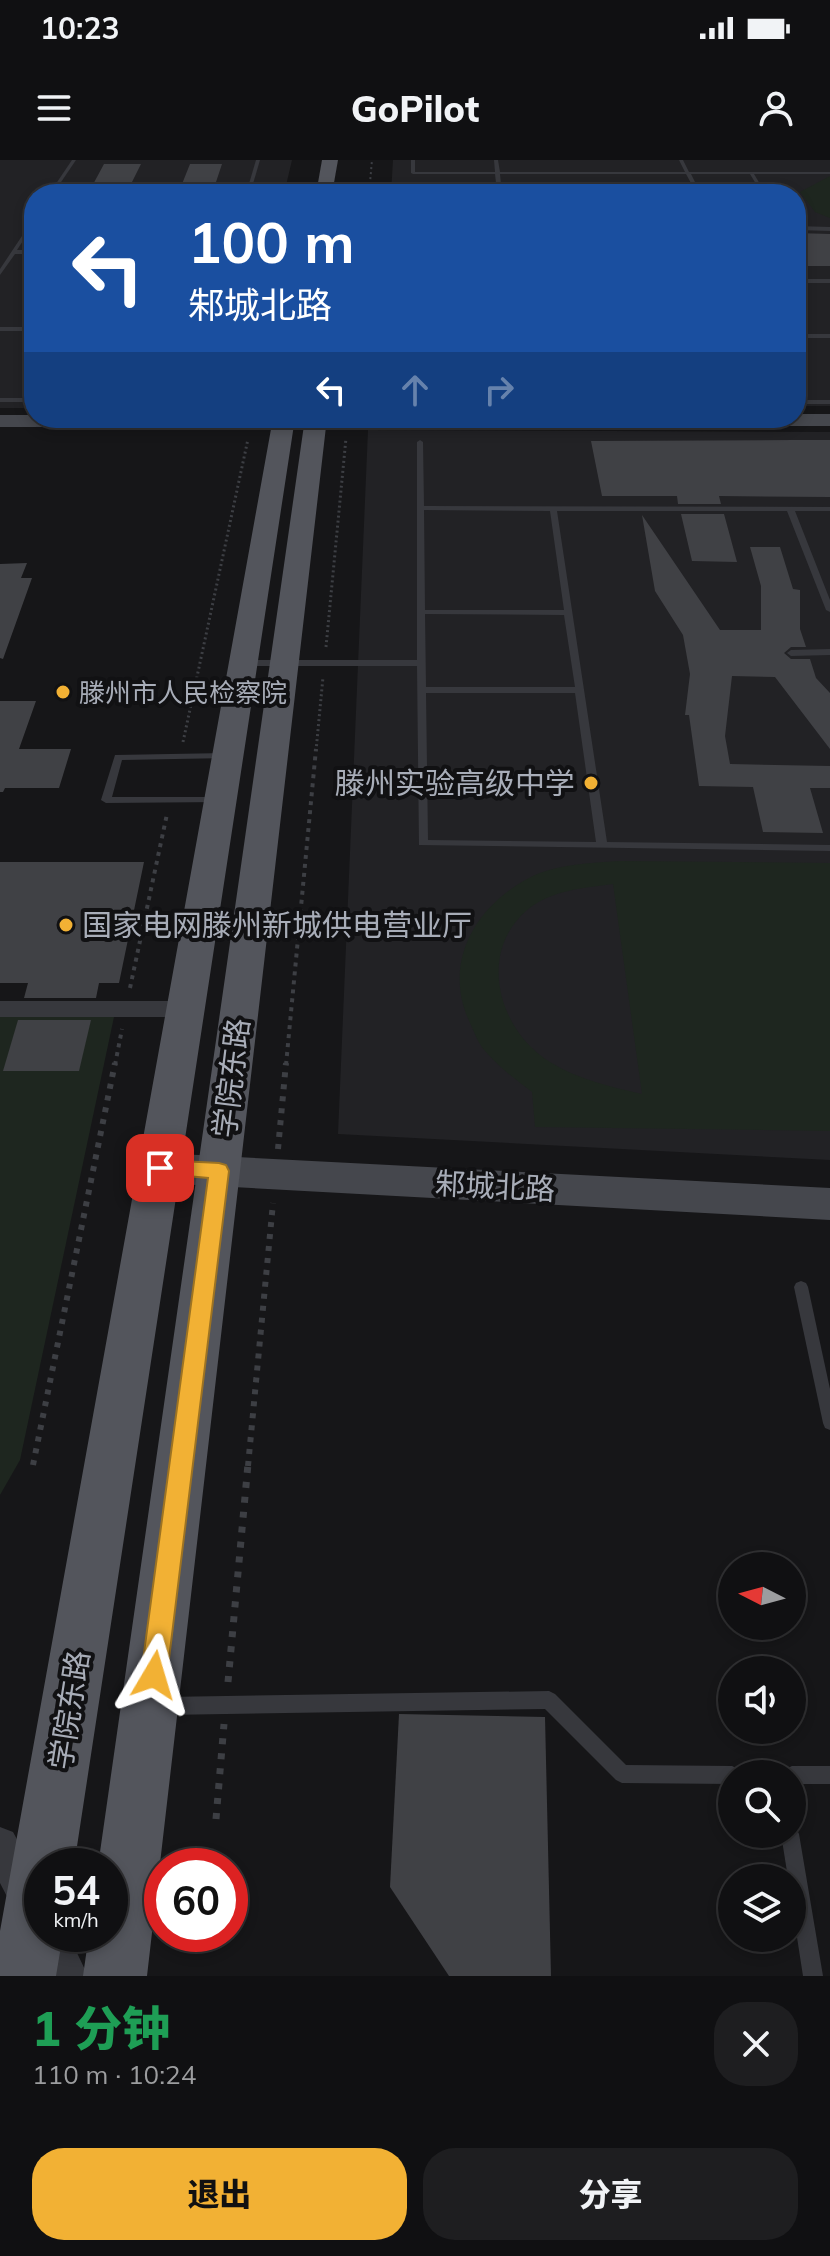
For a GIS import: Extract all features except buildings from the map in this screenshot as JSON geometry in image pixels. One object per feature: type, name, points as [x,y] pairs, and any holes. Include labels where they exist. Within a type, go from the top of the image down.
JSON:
[{"type":"main road","points":[[326,184],[330,160]]},
{"type":"main road","name":"学院东路","points":[[115,1976],[284,663],[299,428]]},
{"type":"main road","name":"学院东路","points":[[51,1848],[229,756],[284,663]]},
{"type":"main road","name":"学院东路","points":[[24,1976],[30,1952]]},
{"type":"street","points":[[806,420],[830,420]]},
{"type":"street","points":[[0,421],[24,421]]},
{"type":"street","points":[[0,1009],[187,1009]]},
{"type":"street","name":"邾城北路","points":[[160,1168],[830,1204]]},
{"type":"street","points":[[0,1845],[24,1877]]},
{"type":"street","points":[[60,1952],[69,1976]]},
{"type":"lane","points":[[58,184],[74,160]]},
{"type":"lane","points":[[251,184],[258,160]]},
{"type":"lane","points":[[413,160],[413,173],[830,173]]},
{"type":"lane","points":[[496,160],[499,184]]},
{"type":"lane","points":[[681,160],[694,184]]},
{"type":"lane","points":[[418,184],[419,173]]},
{"type":"lane","points":[[458,173],[458,184]]},
{"type":"lane","points":[[751,173],[758,184]]},
{"type":"lane","points":[[806,228],[830,229]]},
{"type":"lane","points":[[1,271],[24,236]]},
{"type":"lane","points":[[14,252],[24,252]]},
{"type":"lane","points":[[806,281],[830,281]]},
{"type":"lane","points":[[0,329],[24,329]]},
{"type":"lane","points":[[806,336],[830,336]]},
{"type":"lane","points":[[0,400],[24,400]]},
{"type":"lane","points":[[806,402],[830,402]]},
{"type":"lane","points":[[420,442],[423,843],[830,848]]},
{"type":"lane","points":[[421,508],[830,509]]},
{"type":"lane","points":[[553,509],[602,845]]},
{"type":"lane","points":[[790,509],[830,610]]},
{"type":"lane","points":[[422,612],[568,613]]},
{"type":"lane","points":[[791,653],[830,652]]},
{"type":"lane","points":[[284,663],[422,663]]},
{"type":"lane","points":[[422,690],[579,690]]},
{"type":"lane","points":[[222,800],[106,800],[118,757],[229,756]]},
{"type":"lane","points":[[801,1287],[830,1423]]},
{"type":"lane","points":[[150,1707],[549,1700],[622,1774],[718,1775]]},
{"type":"lane","points":[[806,1775],[830,1775]]},
{"type":"lane","points":[[792,1848],[813,1976]]},
{"type":"path","points":[[370,184],[372,160]]},
{"type":"path","points":[[180,757],[297,428]]},
{"type":"path","points":[[216,1819],[276,1174],[284,663],[299,428]]},
{"type":"path","points":[[33,1465],[170,801]]},
{"type":"shaded area","points":[[0,160],[292,160],[286,184],[24,184],[24,408],[0,408]]},
{"type":"shaded area","points":[[393,160],[830,160],[830,406],[806,406],[806,184],[392,184]]},
{"type":"shaded area","points":[[830,176],[830,218],[815,212],[806,200],[806,189]]},
{"type":"shaded area","name":"滕州实验高级中学","points":[[368,430],[830,432],[830,1160],[338,1134]]},
{"type":"shaded area","points":[[620,861],[830,863],[830,1131],[535,1127],[532,1092],[481,1046],[463,1003],[460,981],[468,940],[493,905],[509,890],[529,878],[573,865]],"holes":[[[613,884],[642,1094],[583,1078],[550,1062],[532,1048],[507,1012],[500,991],[502,948],[511,929],[526,911],[546,898]]]},
{"type":"shaded area","points":[[0,1017],[114,1017],[20,1460],[0,1495]]},
{"type":"place","name":"滕州市人民检察院","points":[[63,692]]},
{"type":"place","name":"滕州实验高级中学","points":[[591,783]]},
{"type":"place","name":"国家电网滕州新城供电营业厅","points":[[66,925]]},
{"type":"route","points":[[154,1675],[219,1171],[160,1168]]}]
